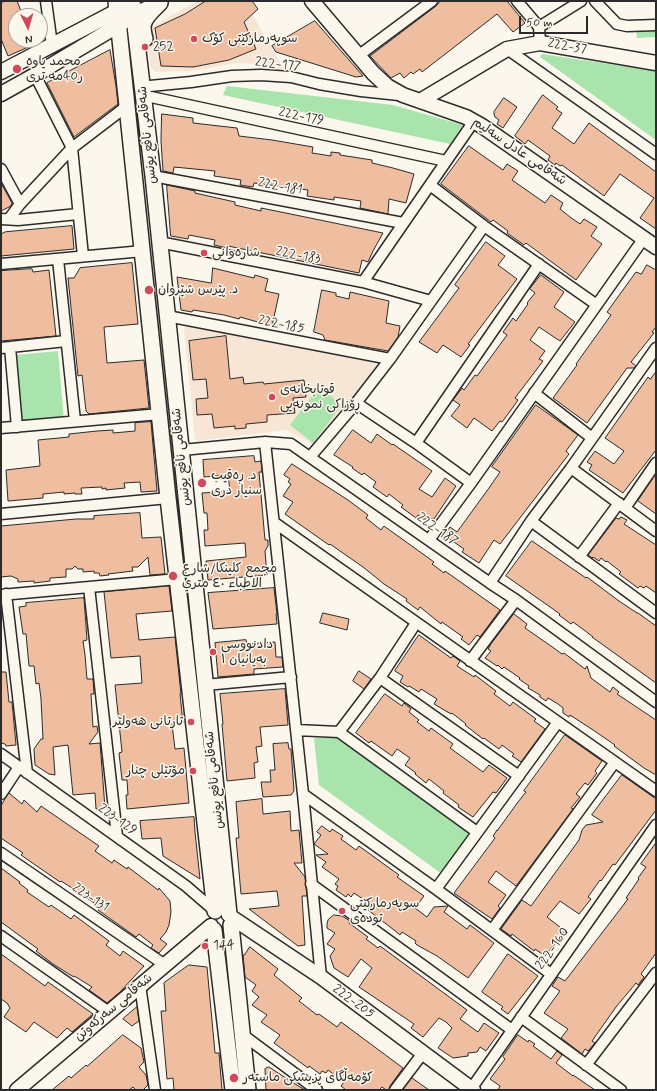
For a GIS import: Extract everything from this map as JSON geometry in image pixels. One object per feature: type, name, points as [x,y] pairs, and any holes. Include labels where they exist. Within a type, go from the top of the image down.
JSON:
[{"type":"main road","points":[[148,133],[153,120],[143,26],[147,16],[162,2]]},
{"type":"main road","name":"شەقامی نافع یونس","points":[[132,5],[153,176],[182,450],[227,917]]},
{"type":"main road","name":"شەقامی نافع یونس","points":[[118,12],[168,498],[243,1035],[248,1090]]},
{"type":"main road","points":[[154,359],[172,357]]},
{"type":"main road","name":"شەقامی نافع یونس","points":[[227,917],[212,913],[209,919],[213,928],[233,1090]]},
{"type":"main road","points":[[213,928],[221,932],[227,930],[227,917]]},
{"type":"street","points":[[46,1],[52,46]]},
{"type":"street","name":"شەقامی عادل سەلیم","points":[[312,1],[379,80],[387,86],[403,95],[474,121],[656,247]]},
{"type":"street","points":[[358,56],[432,1]]},
{"type":"street","points":[[517,1],[539,27],[540,42]]},
{"type":"street","points":[[539,27],[581,1]]},
{"type":"street","points":[[595,1],[617,24],[628,26],[656,25]]},
{"type":"street","points":[[1,72],[132,5],[162,2]]},
{"type":"street","points":[[1,94],[35,75],[118,12]]},
{"type":"street","name":"222-37","points":[[420,101],[507,49],[540,42],[656,63]]},
{"type":"street","points":[[507,49],[656,154]]},
{"type":"street","points":[[35,75],[72,148],[83,256]]},
{"type":"street","name":"222-177","points":[[150,92],[191,82],[232,76],[262,75],[291,77],[361,92],[403,95]]},
{"type":"street","name":"222-179","points":[[150,92],[446,161]]},
{"type":"street","points":[[5,219],[72,148],[127,106]]},
{"type":"street","points":[[363,282],[474,121]]},
{"type":"street","points":[[1,169],[20,204]]},
{"type":"street","name":"222-181","points":[[153,176],[403,223]]},
{"type":"street","points":[[430,185],[484,226],[597,305]]},
{"type":"street","points":[[5,219],[18,220],[78,214]]},
{"type":"street","points":[[310,457],[356,403],[390,359],[484,226]]},
{"type":"street","points":[[429,540],[644,238]]},
{"type":"street","name":"222-183","points":[[160,242],[363,282],[431,301]]},
{"type":"street","points":[[1,264],[143,251]]},
{"type":"street","points":[[58,259],[75,421]]},
{"type":"street","points":[[416,443],[539,264]]},
{"type":"street","name":"222-185","points":[[167,316],[390,359]]},
{"type":"street","points":[[17,426],[5,348],[66,341]]},
{"type":"street","points":[[490,583],[531,522],[656,348]]},
{"type":"street","points":[[534,393],[592,438]]},
{"type":"street","points":[[356,403],[416,443],[471,483]]},
{"type":"street","points":[[1,428],[160,414]]},
{"type":"street","points":[[265,442],[291,677],[321,978]]},
{"type":"street","name":"222-187","points":[[182,450],[265,442],[291,444],[516,600],[655,700]]},
{"type":"street","points":[[579,557],[656,463]]},
{"type":"street","points":[[571,468],[656,531]]},
{"type":"street","points":[[1,514],[168,498]]},
{"type":"street","points":[[531,522],[656,613]]},
{"type":"street","points":[[275,524],[656,791]]},
{"type":"street","points":[[1,794],[23,770],[4,595],[178,578]]},
{"type":"street","points":[[90,587],[117,836]]},
{"type":"street","points":[[470,661],[516,600]]},
{"type":"street","points":[[339,732],[380,678],[416,623]]},
{"type":"street","points":[[205,685],[291,677]]},
{"type":"street","points":[[380,678],[519,776]]},
{"type":"street","points":[[436,889],[558,722]]},
{"type":"street","points":[[296,730],[339,732],[477,832]]},
{"type":"street","name":"223-129","points":[[1,754],[117,836],[227,917]]},
{"type":"street","points":[[492,930],[615,762]]},
{"type":"street","points":[[303,794],[436,889],[551,974]]},
{"type":"street","name":"222-160","points":[[472,1089],[656,825]]},
{"type":"street","name":"223-131","points":[[1,853],[165,965]]},
{"type":"street","points":[[311,884],[512,1030]]},
{"type":"street","name":"222-205","points":[[227,917],[321,978],[472,1089]]},
{"type":"street","name":"شەقامی سەرکەوتن","points":[[17,1090],[140,985],[213,928]]},
{"type":"street","points":[[1,936],[109,1012]]},
{"type":"street","points":[[586,1065],[656,973]]},
{"type":"street","points":[[140,985],[154,1090]]},
{"type":"street","points":[[521,1017],[621,1090]]},
{"type":"street","points":[[243,1035],[317,1090]]},
{"type":"street","points":[[395,1090],[423,1053]]},
{"type":"shaded area","points":[[197,1],[252,1],[258,9],[252,14],[284,69],[258,67],[254,64],[238,63],[191,71],[156,72],[150,67],[146,30]]},
{"type":"shaded area","name":"قوتابخانەی ڕۆزاکی نمونەیی","points":[[189,326],[379,364],[314,446],[286,430],[197,441],[195,439],[184,329],[185,327]]},
{"type":"green space","points":[[656,27],[656,37],[637,38],[636,29]]},
{"type":"green space","points":[[542,54],[656,71],[656,140],[540,57]]},
{"type":"green space","points":[[227,86],[393,105],[463,125],[450,144],[223,95]]},
{"type":"green space","points":[[58,351],[64,421],[22,424],[16,355]]},
{"type":"green space","points":[[319,387],[342,405],[313,443],[290,425]]},
{"type":"green space","points":[[314,738],[342,738],[472,832],[442,874],[319,785]]},
{"type":"building","points":[[6,1],[17,1],[20,8],[8,8],[8,48],[26,48],[8,56],[1,39],[1,3]]},
{"type":"building","points":[[206,1],[252,1],[258,9],[244,22],[256,49],[229,60],[193,67],[161,66],[155,28],[185,14]]},
{"type":"building","points":[[441,1],[507,1],[525,23],[513,32],[497,14],[422,72],[420,69],[413,74],[411,72],[404,78],[400,73],[391,78],[370,56]]},
{"type":"building","points":[[315,21],[363,76],[356,77],[276,52],[272,46]]},
{"type":"building","points":[[110,50],[118,104],[74,137],[47,83]]},
{"type":"building","points":[[543,95],[558,107],[556,109],[562,113],[552,128],[574,144],[589,123],[656,172],[656,229],[640,218],[654,198],[620,174],[604,196],[562,165],[560,166],[556,163],[555,165],[548,160],[550,156],[528,140],[525,144],[515,136]]},
{"type":"building","points":[[504,98],[517,107],[503,128],[497,124],[499,120],[495,117],[494,112]]},
{"type":"building","points":[[162,114],[193,118],[193,123],[237,128],[239,136],[313,147],[312,153],[331,156],[331,152],[340,153],[340,155],[372,160],[372,163],[414,174],[406,203],[389,199],[388,214],[360,208],[361,201],[334,197],[334,200],[307,196],[308,190],[254,183],[253,187],[240,185],[241,180],[214,176],[215,171],[174,167],[173,173],[163,171],[161,141]]},
{"type":"building","points":[[469,146],[503,170],[507,164],[518,171],[512,180],[545,203],[551,195],[563,203],[560,209],[580,224],[584,219],[597,227],[591,236],[602,244],[576,280],[526,243],[524,245],[507,233],[508,231],[493,220],[491,222],[441,184]]},
{"type":"building","points":[[1,183],[12,203],[11,206],[1,211]]},
{"type":"building","points":[[167,185],[235,202],[235,205],[261,211],[261,208],[383,233],[368,262],[362,260],[359,273],[228,246],[227,248],[214,245],[215,240],[189,235],[188,239],[171,236]]},
{"type":"building","points":[[72,226],[74,249],[1,256],[1,234],[5,232]]},
{"type":"building","points":[[486,242],[505,256],[498,265],[517,279],[468,344],[470,345],[461,357],[443,345],[437,353],[419,342],[459,288],[455,285]]},
{"type":"building","points":[[132,263],[138,324],[104,327],[107,363],[144,360],[149,408],[89,414],[86,411],[82,375],[78,376],[68,278],[74,278],[80,268]]},
{"type":"building","points":[[647,265],[656,270],[656,327],[652,332],[654,333],[631,362],[636,366],[634,368],[627,368],[587,423],[553,398],[611,315],[607,312],[636,272],[641,274]]},
{"type":"building","points":[[213,268],[254,278],[255,275],[268,279],[265,291],[279,294],[272,326],[240,317],[239,319],[193,310],[192,312],[181,310],[177,277],[211,283]]},
{"type":"building","points":[[32,269],[33,272],[49,270],[56,336],[1,341],[1,271]]},
{"type":"building","points":[[541,275],[564,292],[554,307],[575,322],[560,341],[539,327],[530,340],[545,351],[539,359],[543,361],[515,398],[518,400],[511,410],[502,422],[500,421],[492,431],[474,418],[467,428],[451,416],[460,405],[453,400],[462,388],[464,390],[475,375],[477,376],[507,335],[503,332],[513,318],[516,321],[528,304],[527,303],[535,293],[530,289]]},
{"type":"building","points":[[322,290],[336,293],[336,296],[349,299],[350,292],[389,301],[386,323],[400,326],[398,337],[388,351],[325,340],[323,335],[314,332]]},
{"type":"building","points":[[226,336],[230,379],[243,377],[244,384],[263,382],[264,384],[304,380],[306,397],[293,398],[295,413],[267,415],[267,422],[246,424],[246,428],[235,429],[235,426],[214,428],[212,414],[197,415],[196,399],[208,398],[206,379],[193,380],[189,341]]},
{"type":"building","points":[[656,372],[656,450],[623,493],[589,470],[592,465],[587,462],[595,451],[614,464],[624,451],[605,438],[648,377],[650,379]]},
{"type":"building","points":[[536,405],[578,435],[566,451],[569,454],[500,544],[494,540],[479,563],[462,552],[464,549],[444,535],[450,527],[457,532],[489,488],[500,472],[492,467]]},
{"type":"building","points":[[151,422],[157,491],[141,492],[140,482],[124,483],[125,488],[106,490],[106,488],[102,489],[102,487],[81,488],[82,494],[64,494],[64,492],[43,494],[43,498],[8,501],[6,470],[40,466],[38,440],[69,437],[69,434],[97,431],[113,430],[113,433],[135,431],[135,423]]},
{"type":"building","points":[[353,430],[371,443],[377,434],[432,471],[419,489],[432,497],[445,478],[456,486],[434,519],[423,519],[418,515],[416,518],[401,507],[403,505],[389,494],[387,497],[373,487],[376,482],[364,473],[362,475],[352,468],[353,467],[334,455]]},
{"type":"building","points":[[254,456],[255,462],[261,461],[262,472],[259,472],[265,540],[268,540],[268,546],[265,551],[267,575],[208,580],[206,561],[246,557],[245,543],[205,546],[204,530],[208,530],[207,513],[204,513],[202,493],[230,491],[228,475],[204,477],[203,460]]},
{"type":"building","points":[[292,464],[348,500],[368,515],[366,518],[381,530],[384,526],[434,562],[432,564],[444,573],[445,571],[500,610],[480,637],[477,635],[469,645],[461,639],[463,637],[442,622],[441,624],[420,607],[418,610],[406,601],[407,599],[384,584],[363,567],[285,514],[293,502],[283,496],[291,484],[288,482],[290,479],[284,475]]},
{"type":"building","points":[[656,474],[656,514],[638,501]]},
{"type":"building","points":[[140,513],[142,538],[161,537],[165,574],[150,575],[148,557],[138,567],[132,567],[133,571],[108,574],[109,575],[100,576],[99,573],[94,573],[94,571],[83,572],[83,569],[78,569],[75,566],[72,569],[66,569],[66,577],[50,578],[50,581],[34,583],[34,581],[18,582],[18,579],[11,576],[1,577],[1,526],[76,519],[94,519],[94,516]]},
{"type":"building","points":[[621,517],[627,520],[624,524],[656,545],[656,593],[646,586],[644,588],[640,586],[638,588],[619,574],[621,572],[607,561],[606,562],[601,558],[599,561],[588,555],[616,518],[619,519]]},
{"type":"building","points":[[532,541],[586,578],[587,577],[656,626],[656,683],[573,622],[571,624],[559,615],[560,614],[506,576]]},
{"type":"building","points":[[169,586],[172,611],[136,614],[139,640],[175,637],[183,723],[172,724],[175,749],[184,748],[189,803],[127,809],[127,780],[122,780],[119,753],[122,752],[115,685],[142,683],[140,656],[111,658],[104,592]]},
{"type":"building","points":[[274,588],[277,624],[213,629],[208,593]]},
{"type":"building","points":[[84,598],[87,640],[83,641],[87,679],[93,679],[94,694],[91,694],[93,727],[97,726],[98,732],[89,744],[100,743],[105,808],[96,809],[95,793],[73,795],[68,745],[53,747],[55,775],[49,774],[35,765],[34,749],[41,739],[43,739],[41,699],[39,683],[36,684],[34,666],[29,666],[26,634],[23,634],[19,607],[26,606],[26,603]]},
{"type":"building","points":[[323,613],[349,619],[347,630],[320,623]]},
{"type":"building","points":[[514,614],[527,624],[525,628],[562,654],[564,653],[585,669],[587,666],[591,678],[610,692],[613,687],[619,692],[617,694],[656,720],[656,775],[644,768],[593,730],[570,715],[569,717],[563,713],[563,708],[558,704],[548,698],[546,701],[540,697],[540,695],[528,688],[529,686],[519,679],[520,678],[504,667],[502,669],[485,658],[491,651],[488,649],[491,644]]},
{"type":"building","points":[[419,635],[451,658],[453,656],[460,661],[457,666],[474,677],[475,675],[496,691],[494,694],[510,706],[513,702],[536,719],[534,721],[545,729],[521,762],[512,756],[514,754],[502,745],[499,749],[484,738],[483,739],[452,713],[451,714],[434,704],[437,699],[421,689],[419,692],[400,682],[403,676],[395,671]]},
{"type":"building","points":[[246,640],[247,644],[275,642],[276,657],[282,657],[283,667],[254,669],[254,674],[218,677],[215,643]]},
{"type":"building","points":[[359,671],[371,679],[364,689],[353,681]]},
{"type":"building","points":[[1,672],[6,672],[9,702],[12,702],[16,745],[6,746],[5,744],[1,743]]},
{"type":"building","points":[[285,689],[288,725],[260,727],[262,746],[256,747],[258,762],[254,763],[255,778],[227,781],[220,694]]},
{"type":"building","points":[[385,694],[402,706],[404,703],[411,709],[409,712],[419,720],[417,722],[429,731],[431,728],[453,744],[450,748],[483,772],[489,765],[507,778],[496,793],[493,792],[473,817],[458,807],[459,805],[443,793],[444,791],[429,779],[426,783],[405,765],[410,758],[397,749],[392,756],[371,741],[369,743],[356,733]]},
{"type":"building","points":[[565,735],[602,761],[595,771],[597,773],[588,785],[585,783],[576,794],[580,797],[571,808],[573,809],[516,886],[496,871],[488,882],[506,895],[498,906],[500,908],[492,919],[454,893],[495,838],[493,836],[497,830],[526,792],[524,791]]},
{"type":"building","points":[[288,743],[289,749],[291,749],[294,791],[291,795],[263,797],[261,782],[271,782],[270,770],[275,770],[273,744]]},
{"type":"building","points":[[622,775],[656,799],[656,810],[615,865],[613,864],[601,881],[600,880],[588,897],[591,899],[579,914],[560,901],[547,917],[565,931],[545,956],[535,949],[534,951],[512,934],[511,936],[501,929],[522,900],[531,906],[579,840],[582,830],[586,825],[603,822],[592,815]]},
{"type":"building","points":[[9,793],[22,804],[24,800],[37,812],[41,806],[99,846],[95,851],[112,863],[114,860],[127,869],[128,867],[158,890],[159,888],[170,901],[171,912],[169,925],[166,932],[160,939],[167,944],[159,953],[151,948],[153,945],[139,934],[136,937],[98,910],[100,907],[21,855],[23,853],[1,838],[1,806]]},
{"type":"building","points":[[262,799],[263,814],[290,811],[291,831],[299,830],[302,863],[294,863],[305,877],[307,896],[302,896],[305,945],[298,946],[249,909],[279,906],[277,891],[241,894],[236,838],[239,838],[236,802]]},
{"type":"building","points":[[194,817],[200,879],[163,856],[161,838],[142,839],[140,821]]},
{"type":"building","points":[[322,826],[330,832],[332,829],[343,836],[341,839],[356,850],[359,846],[399,875],[397,877],[424,896],[415,908],[427,917],[434,907],[448,906],[444,912],[467,929],[470,925],[494,943],[468,978],[437,956],[417,945],[415,943],[416,941],[402,932],[400,935],[368,910],[372,905],[354,893],[351,897],[348,894],[346,897],[336,890],[338,886],[335,884],[339,879],[322,867],[326,862],[316,855],[328,854],[314,844],[321,835],[317,832]]},
{"type":"building","points":[[656,843],[656,953],[641,974],[644,977],[638,985],[636,983],[616,1007],[592,1041],[595,1043],[588,1051],[585,1049],[582,1054],[561,1038],[568,1029],[544,1013],[560,991],[552,986],[558,977],[565,981],[628,899],[626,898],[646,867],[641,864]]},
{"type":"building","points":[[1,868],[20,882],[19,883],[28,890],[27,892],[49,907],[51,905],[71,919],[74,915],[109,941],[106,945],[120,956],[123,951],[144,966],[119,993],[107,1003],[89,990],[92,987],[53,964],[36,951],[38,949],[1,922]]},
{"type":"building","points":[[334,915],[342,916],[350,921],[349,923],[368,937],[366,939],[378,948],[380,946],[467,1010],[460,1019],[478,1032],[484,1023],[499,1033],[486,1051],[480,1047],[477,1052],[468,1053],[468,1056],[453,1058],[438,1048],[452,1028],[446,1022],[439,1018],[423,1037],[411,1028],[414,1024],[359,987],[372,968],[361,959],[348,977],[334,968],[330,956],[335,949],[327,944],[335,933],[327,928],[327,924],[328,920]]},
{"type":"building","points":[[250,947],[278,969],[274,975],[302,998],[299,1001],[317,1015],[319,1014],[337,1027],[341,1022],[403,1068],[390,1086],[389,1090],[382,1087],[379,1090],[346,1090],[341,1086],[344,1082],[328,1070],[326,1073],[322,1071],[320,1074],[309,1066],[308,1068],[274,1043],[280,1035],[261,1022],[267,1015],[252,1005],[259,997],[252,991],[256,985],[245,977],[243,955]]},
{"type":"building","points":[[1,954],[45,986],[48,982],[93,1014],[72,1032],[67,1028],[57,1038],[34,1022],[26,1032],[4,1017],[10,1008],[7,1003],[1,999]]},
{"type":"building","points":[[508,954],[538,976],[508,1014],[501,1009],[503,1007],[482,992]]},
{"type":"building","points":[[189,965],[207,967],[215,1053],[219,1053],[222,1090],[174,1090],[173,1078],[167,1079],[161,1011],[166,1011],[164,983]]},
{"type":"building","points":[[137,1007],[139,1021],[132,1026],[123,1019]]},
{"type":"building","points":[[123,1035],[141,1048],[144,1062],[139,1067],[146,1075],[148,1085],[143,1090],[136,1090],[133,1087],[129,1090],[52,1090],[69,1076],[71,1078],[86,1065],[87,1066]]},
{"type":"building","points":[[518,1035],[528,1042],[529,1040],[535,1044],[533,1046],[551,1059],[557,1051],[562,1055],[556,1063],[595,1090],[498,1090],[500,1086],[490,1079],[505,1059],[503,1057]]},
{"type":"building","points":[[269,1067],[305,1090],[266,1090],[265,1069]]},
{"type":"building","points":[[412,1078],[429,1090],[403,1090]]},
{"type":"place","name":"سوپەرمارکێتی کۆک","points":[[194,39]]},
{"type":"place","name":"252","points":[[145,47]]},
{"type":"place","name":"محمد ياوه ر40مه ترى","points":[[17,69]]},
{"type":"place","name":"شارەوانی","points":[[204,253]]},
{"type":"place","name":"د. پێرس شێروان","points":[[149,290]]},
{"type":"place","name":"قوتابخانەی ڕۆزاکی نمونەیی","points":[[272,397]]},
{"type":"place","name":"د. ڕەقیب سنیار دری","points":[[202,483]]},
{"type":"place","name":"مجمع كلينكا/شارع الاطباء ٤٠ متري","points":[[173,576]]},
{"type":"place","name":"دادنووسی بەیانیان ١","points":[[213,652]]},
{"type":"place","name":"تارتانی هەولێر","points":[[191,722]]},
{"type":"place","name":"مۆتێلی چنار","points":[[193,771]]},
{"type":"place","name":"سوپەرمارکێتی تودەی","points":[[342,911]]},
{"type":"place","name":"144","points":[[205,946]]},
{"type":"place","name":"کۆمەڵگای پزیشکی ماستەر","points":[[234,1078]]}]
